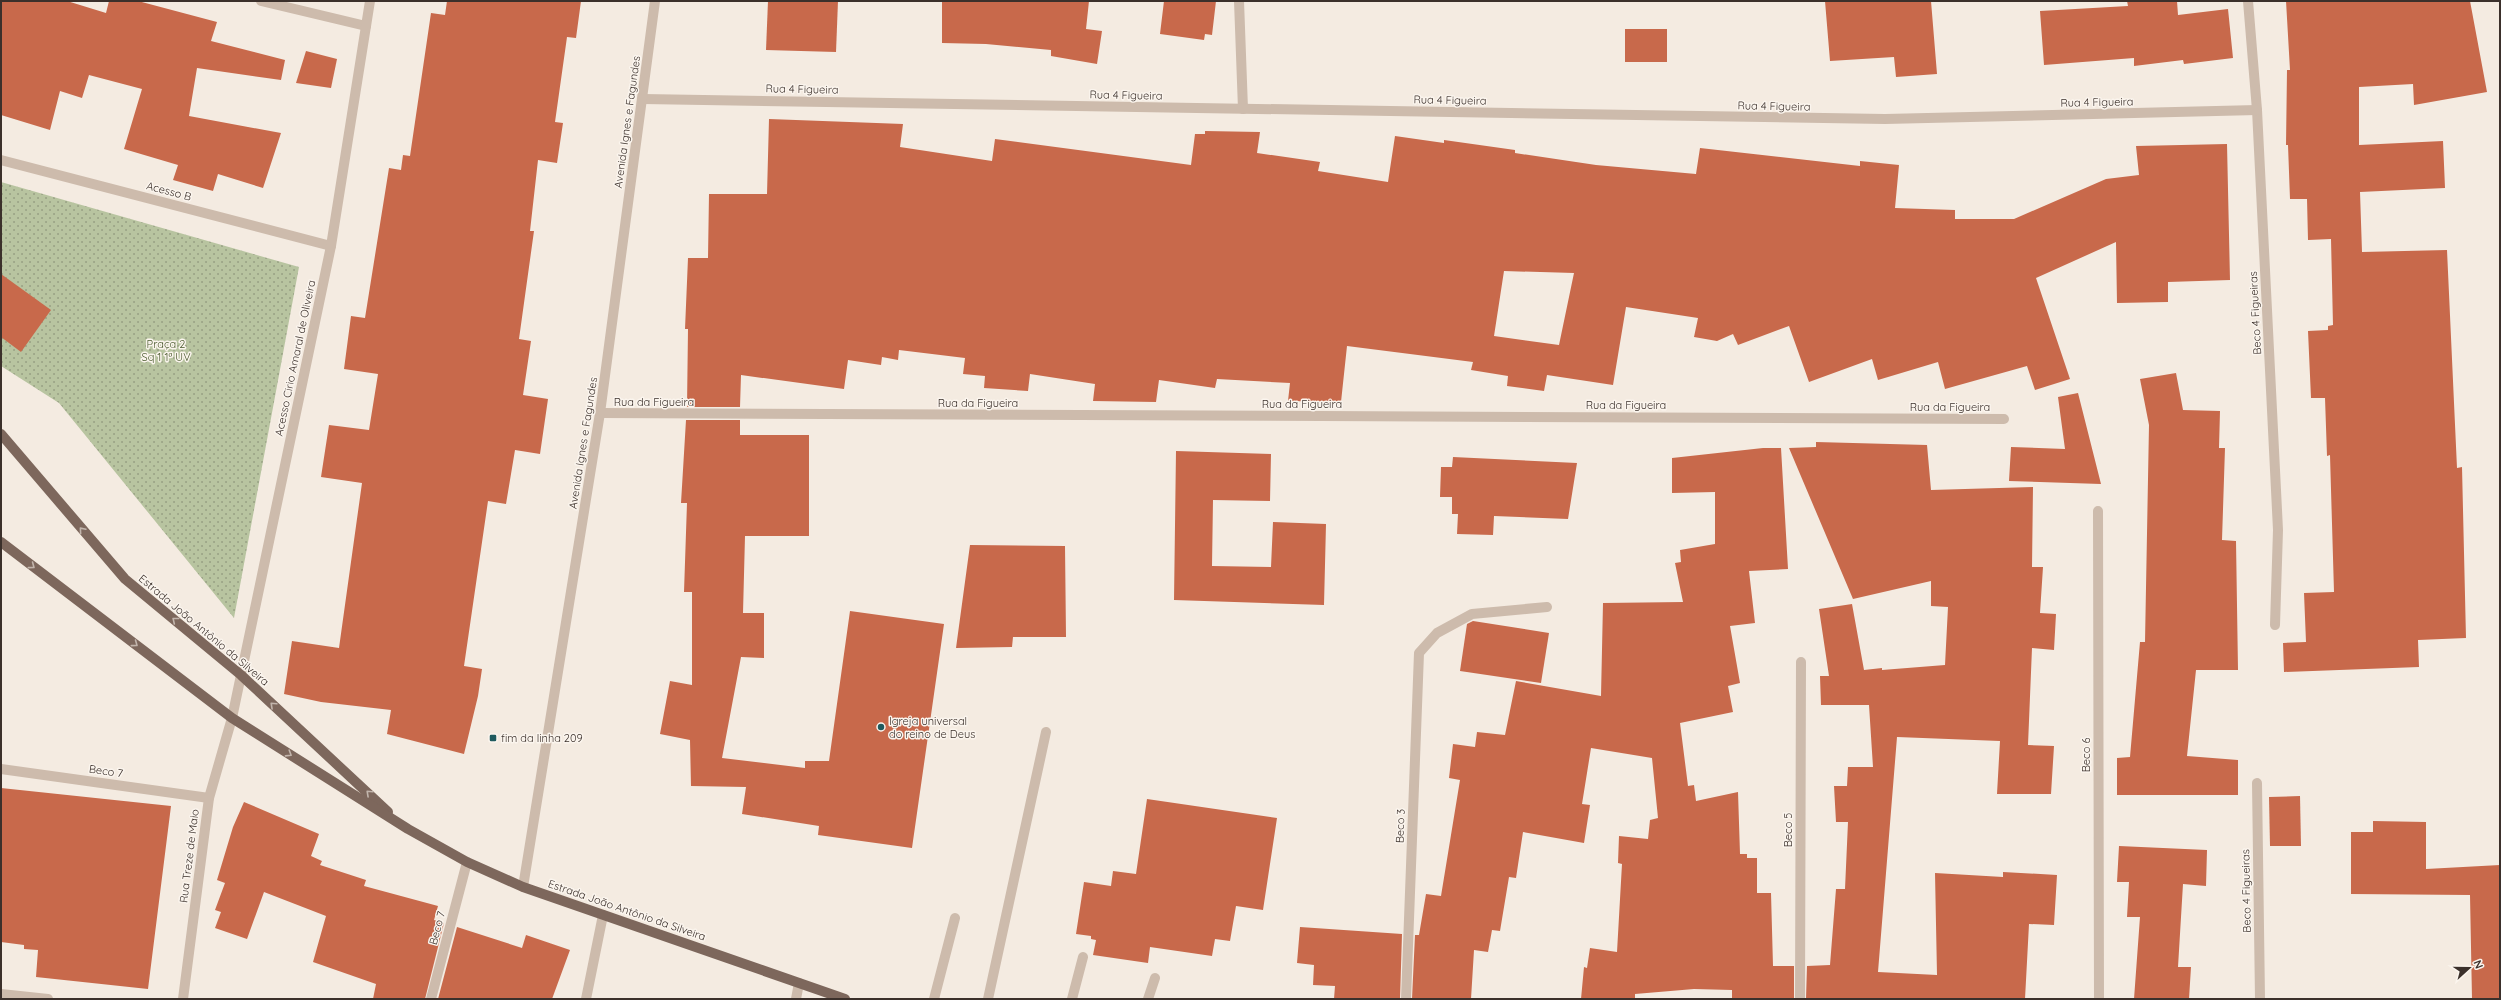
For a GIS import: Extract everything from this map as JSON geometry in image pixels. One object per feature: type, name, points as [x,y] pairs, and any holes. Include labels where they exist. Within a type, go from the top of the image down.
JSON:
[{"type":"main road","name":"Estrada João Antônio da Silveira","points":[[1,434],[125,580],[241,675],[408,830]]},
{"type":"main road","name":"Estrada João Antônio da Silveira","points":[[1,542],[232,718],[408,830],[467,862],[523,887],[845,999]]},
{"type":"street","points":[[261,1],[366,26]]},
{"type":"street","name":"Acesso Cirio Amaral de Oliveira","points":[[232,718],[331,246],[370,1]]},
{"type":"street","name":"Avenida Ignes e Fagundes","points":[[523,887],[600,413],[655,1]]},
{"type":"street","points":[[1239,1],[1243,109]]},
{"type":"street","name":"Beco 4 Figueiras","points":[[2248,1],[2257,110],[2278,530],[2275,625]]},
{"type":"street","name":"Rua 4 Figueira","points":[[643,99],[1885,119],[2257,110]]},
{"type":"street","name":"Acesso B","points":[[1,160],[331,246]]},
{"type":"street","name":"Rua da Figueira","points":[[600,413],[2004,419]]},
{"type":"street","name":"Beco 6","points":[[2098,511],[2099,999]]},
{"type":"street","name":"Beco 3","points":[[1406,999],[1419,653],[1437,633],[1472,614],[1546,607]]},
{"type":"street","name":"Beco 5","points":[[1800,999],[1801,662]]},
{"type":"street","name":"Rua Treze de Maio","points":[[183,999],[209,798],[232,718]]},
{"type":"street","points":[[988,999],[1046,732]]},
{"type":"street","name":"Beco 7","points":[[1,769],[209,798]]},
{"type":"street","name":"Beco 4 Figueiras","points":[[2257,783],[2260,999]]},
{"type":"street","name":"Beco 7","points":[[431,999],[467,862]]},
{"type":"street","points":[[586,999],[603,915]]},
{"type":"street","points":[[934,999],[955,918]]},
{"type":"street","points":[[1072,999],[1083,957]]},
{"type":"street","points":[[1148,999],[1155,978]]},
{"type":"street","points":[[796,999],[799,983]]},
{"type":"street","points":[[1,994],[48,999]]},
{"type":"green space","name":"Praça 2 Sq 1 1ª UV","points":[[1,182],[299,267],[234,618],[59,403],[1,366]]},
{"type":"building","points":[[1,1],[67,1],[106,13],[109,1],[138,1],[217,22],[211,41],[285,60],[281,80],[197,68],[189,116],[281,133],[263,188],[218,174],[213,191],[173,180],[178,165],[124,149],[142,89],[89,75],[82,98],[60,91],[50,130],[1,115]]},
{"type":"building","points":[[447,1],[581,1],[576,38],[567,37],[555,122],[563,123],[557,163],[538,160],[530,231],[534,231],[519,339],[531,341],[523,395],[548,399],[540,454],[515,450],[506,504],[488,501],[464,666],[482,669],[478,696],[464,754],[387,734],[391,710],[321,702],[284,694],[292,641],[339,648],[362,483],[321,477],[329,425],[369,430],[378,374],[344,369],[351,316],[365,318],[389,168],[401,170],[403,155],[410,156],[431,13],[445,15]]},
{"type":"building","points":[[768,1],[838,1],[836,52],[766,50]]},
{"type":"building","points":[[942,1],[1089,1],[1086,29],[1102,31],[1097,64],[1051,56],[1051,50],[986,44],[942,43]]},
{"type":"building","points":[[1164,1],[1216,1],[1212,35],[1205,34],[1204,40],[1160,34]]},
{"type":"building","points":[[1825,1],[1931,1],[1937,74],[1896,77],[1894,57],[1830,61]]},
{"type":"building","points":[[2127,1],[2177,1],[2178,15],[2228,9],[2233,58],[2184,64],[2183,60],[2134,66],[2134,58],[2044,65],[2040,11],[2128,6]]},
{"type":"building","points":[[2286,1],[2470,1],[2487,92],[2414,105],[2413,84],[2359,87],[2359,145],[2443,141],[2445,188],[2360,192],[2362,252],[2447,250],[2457,468],[2462,467],[2466,638],[2418,640],[2419,667],[2284,672],[2283,643],[2306,642],[2304,593],[2334,592],[2330,455],[2327,456],[2325,398],[2311,398],[2308,331],[2328,330],[2328,326],[2333,325],[2331,239],[2308,240],[2307,199],[2290,199],[2288,145],[2286,145],[2287,70],[2290,70]]},
{"type":"building","points":[[1625,29],[1667,29],[1667,62],[1625,62]]},
{"type":"building","points":[[306,51],[337,59],[331,88],[296,83]]},
{"type":"building","points":[[769,119],[903,124],[900,147],[992,161],[995,139],[1191,165],[1195,134],[1205,134],[1205,131],[1260,132],[1257,153],[1320,162],[1318,171],[1388,182],[1395,136],[1444,143],[1444,140],[1515,150],[1515,153],[1596,165],[1696,174],[1700,148],[1860,166],[1860,161],[1899,165],[1895,208],[1955,210],[1955,219],[2014,219],[2106,179],[2139,175],[2136,146],[2227,144],[2230,280],[2168,282],[2168,302],[2117,303],[2116,242],[2036,278],[2070,379],[2035,390],[2027,366],[1945,389],[1938,362],[1878,380],[1872,359],[1809,382],[1789,326],[1738,345],[1733,334],[1717,341],[1694,337],[1698,318],[1626,307],[1613,385],[1547,375],[1544,391],[1507,386],[1508,376],[1471,370],[1473,362],[1347,346],[1341,402],[1288,401],[1290,383],[1217,379],[1215,388],[1159,380],[1156,402],[1093,401],[1095,384],[1030,374],[1028,391],[984,388],[985,376],[963,374],[965,358],[899,350],[898,360],[882,357],[881,365],[848,360],[844,389],[741,375],[740,407],[687,407],[688,329],[685,329],[688,258],[708,258],[709,194],[767,194]],"holes":[[[1504,271],[1574,273],[1559,345],[1494,336]]]},
{"type":"building","points":[[1,274],[51,310],[21,352],[1,337]]},
{"type":"building","points":[[2176,373],[2183,410],[2220,411],[2219,448],[2225,448],[2222,540],[2236,541],[2238,670],[2196,670],[2187,756],[2238,760],[2238,795],[2117,795],[2117,758],[2130,757],[2140,642],[2145,642],[2149,425],[2140,379]]},
{"type":"building","points":[[2078,393],[2101,484],[2009,481],[2011,447],[2065,449],[2058,397]]},
{"type":"building","points":[[686,420],[740,420],[740,435],[809,435],[809,536],[745,536],[743,613],[764,613],[764,658],[741,657],[722,758],[805,768],[805,761],[829,761],[850,611],[944,624],[912,848],[818,835],[819,826],[742,814],[746,787],[691,786],[690,740],[660,734],[670,681],[692,685],[692,592],[684,592],[687,503],[681,503]]},
{"type":"building","points":[[1816,442],[1927,445],[1931,490],[2033,487],[2032,567],[2043,567],[2040,613],[2056,614],[2054,650],[2032,648],[2028,745],[2054,746],[2051,794],[1997,794],[2000,741],[1897,737],[1878,972],[1937,975],[1935,873],[2003,877],[2003,872],[2057,875],[2054,925],[2029,924],[2025,999],[1806,999],[1807,966],[1830,965],[1836,889],[1845,889],[1848,822],[1836,822],[1834,786],[1847,786],[1848,767],[1873,767],[1869,705],[1821,705],[1820,676],[1829,676],[1819,609],[1852,604],[1864,670],[1882,668],[1882,670],[1945,665],[1948,607],[1931,606],[1931,581],[1853,599],[1789,448],[1816,447]]},
{"type":"building","points":[[1763,448],[1781,448],[1788,569],[1749,571],[1755,623],[1730,626],[1740,683],[1728,686],[1733,712],[1680,723],[1688,786],[1694,785],[1696,801],[1738,792],[1740,854],[1747,854],[1747,858],[1757,858],[1757,893],[1771,893],[1773,966],[1794,966],[1794,999],[1732,999],[1732,990],[1694,989],[1635,994],[1635,999],[1581,999],[1584,967],[1587,968],[1590,948],[1617,952],[1622,864],[1618,863],[1619,836],[1648,839],[1650,820],[1658,818],[1652,758],[1591,748],[1582,804],[1590,805],[1584,843],[1523,832],[1516,878],[1509,877],[1500,931],[1492,930],[1488,952],[1474,950],[1471,999],[1412,999],[1415,935],[1419,935],[1426,894],[1441,896],[1460,780],[1449,778],[1453,744],[1475,747],[1477,732],[1505,735],[1516,681],[1601,696],[1603,603],[1683,602],[1675,563],[1681,562],[1680,550],[1715,544],[1715,492],[1672,493],[1672,458]]},
{"type":"building","points":[[1176,451],[1271,454],[1270,501],[1213,500],[1212,566],[1271,567],[1273,522],[1326,524],[1324,605],[1174,600]]},
{"type":"building","points":[[1453,457],[1577,463],[1568,519],[1494,516],[1493,535],[1457,534],[1458,514],[1452,514],[1452,497],[1440,497],[1441,467],[1452,467]]},
{"type":"building","points":[[970,545],[1065,546],[1066,637],[1013,637],[1012,647],[956,648]]},
{"type":"building","points":[[1473,621],[1549,633],[1541,683],[1460,671],[1467,624]]},
{"type":"building","points":[[1,788],[171,806],[148,989],[36,977],[38,950],[24,949],[24,945],[1,942]]},
{"type":"building","points":[[2300,796],[2301,846],[2270,846],[2269,797]]},
{"type":"building","points":[[1147,799],[1277,818],[1263,910],[1236,906],[1230,941],[1215,939],[1212,956],[1150,947],[1148,963],[1093,955],[1096,940],[1091,939],[1091,936],[1076,934],[1084,882],[1111,886],[1113,871],[1136,874]]},
{"type":"building","points":[[244,802],[319,834],[311,856],[322,861],[320,865],[366,880],[364,886],[438,906],[434,920],[444,923],[425,999],[373,999],[376,984],[313,962],[326,916],[264,892],[247,939],[215,928],[221,912],[215,910],[225,883],[217,880],[233,827]]},
{"type":"building","points":[[2373,821],[2426,822],[2426,869],[2500,865],[2500,999],[2472,999],[2470,895],[2351,894],[2351,832],[2373,832]]},
{"type":"building","points":[[2119,846],[2207,850],[2206,886],[2183,884],[2178,967],[2191,967],[2189,999],[2134,999],[2140,917],[2127,917],[2129,882],[2117,882]]},
{"type":"building","points":[[457,927],[522,948],[526,935],[570,950],[552,999],[438,999]]},
{"type":"building","points":[[1300,927],[1402,934],[1400,999],[1334,999],[1335,986],[1313,985],[1314,965],[1297,963]]},
{"type":"place","name":"Igreja universal do reino de Deus","points":[[881,727]]},
{"type":"place","name":"fim da linha 209","points":[[493,738]]}]
